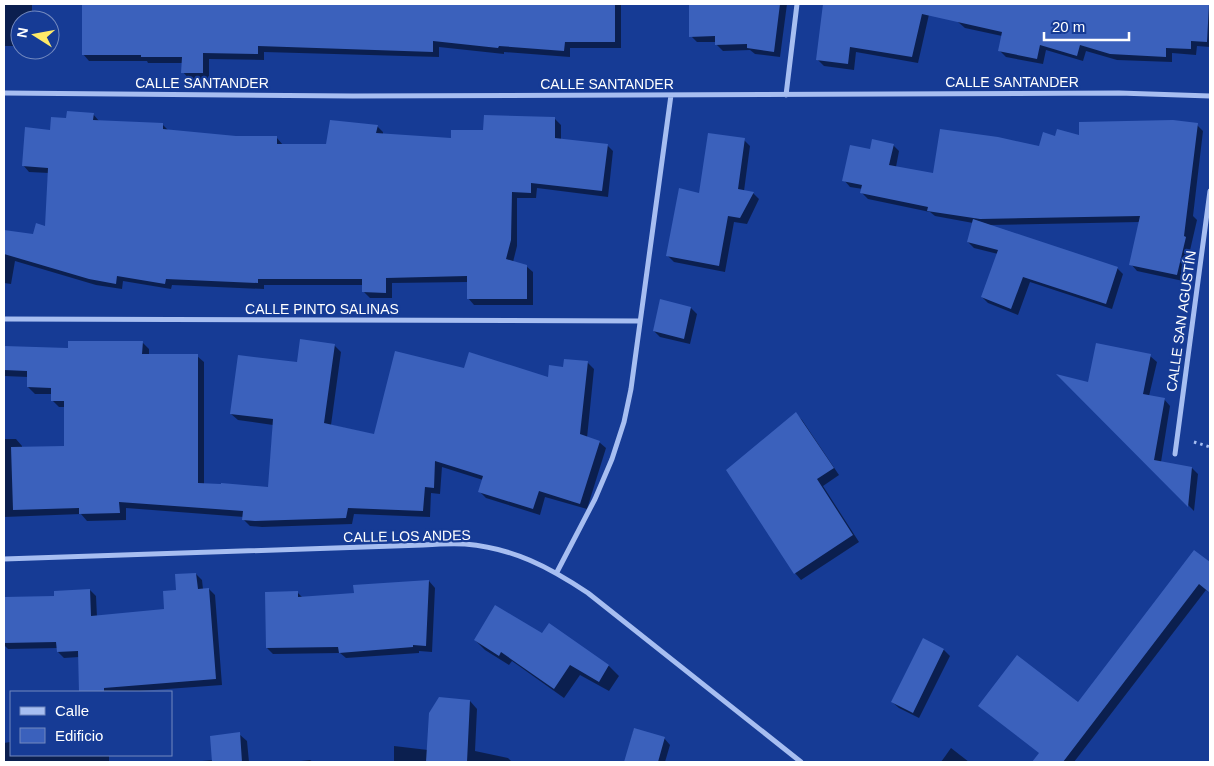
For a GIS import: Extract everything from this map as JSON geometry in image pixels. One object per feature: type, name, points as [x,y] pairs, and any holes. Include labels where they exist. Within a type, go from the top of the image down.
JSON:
[{"type":"street","points":[[786,95],[797,4]]},
{"type":"street","name":"CALLE SANTANDER","points":[[4,93],[343,96],[1119,93],[1210,96]]},
{"type":"street","points":[[558,572],[595,499],[624,422],[631,389],[671,95]]},
{"type":"street","name":"CALLE SAN AGUSTÍN","points":[[1175,454],[1210,191]]},
{"type":"street","name":"CALLE PINTO SALINAS","points":[[4,319],[640,320]]},
{"type":"street","name":"CALLE LOS ANDES","points":[[4,560],[464,544],[492,548],[525,557],[558,572],[588,592],[801,762]]},
{"type":"building","points":[[82,4],[615,4],[615,42],[565,42],[564,51],[499,46],[498,48],[433,41],[433,52],[258,46],[258,54],[203,53],[203,73],[181,73],[182,57],[82,55]]},
{"type":"building","points":[[689,4],[780,4],[774,52],[747,48],[747,44],[715,45],[715,36],[689,37]]},
{"type":"building","points":[[823,4],[1209,4],[1207,42],[1191,41],[1191,49],[1166,48],[1166,57],[1110,54],[1080,45],[1077,56],[1040,45],[1037,59],[998,51],[1002,32],[922,14],[912,57],[850,47],[848,64],[816,60]]},
{"type":"building","points":[[67,111],[94,113],[93,120],[163,123],[163,129],[236,136],[277,136],[277,144],[326,144],[330,120],[378,125],[376,133],[451,138],[451,130],[483,130],[484,115],[555,117],[555,138],[608,144],[602,191],[531,183],[531,193],[512,192],[511,240],[506,259],[527,265],[527,299],[467,299],[467,276],[386,278],[386,293],[362,292],[362,279],[258,279],[258,283],[166,279],[165,284],[117,276],[116,284],[89,279],[4,254],[4,230],[33,234],[36,223],[45,226],[48,168],[22,166],[25,127],[50,130],[51,117],[66,118]]},
{"type":"building","points":[[1173,120],[1198,123],[1184,236],[1186,237],[1177,275],[1129,265],[1140,216],[980,219],[927,211],[928,207],[860,193],[862,185],[842,181],[850,145],[870,149],[872,139],[894,144],[889,165],[933,173],[940,129],[998,137],[1039,146],[1043,132],[1055,136],[1057,129],[1079,135],[1079,122]]},
{"type":"building","points":[[708,133],[745,138],[738,189],[754,192],[740,218],[728,216],[719,266],[666,256],[679,188],[699,193]]},
{"type":"building","points":[[973,219],[1118,267],[1106,304],[1023,277],[1011,309],[981,297],[998,250],[967,242]]},
{"type":"building","points":[[660,299],[691,307],[684,339],[653,331]]},
{"type":"building","points":[[300,339],[335,344],[324,423],[374,434],[395,351],[464,368],[469,352],[548,377],[549,365],[563,367],[564,359],[588,361],[580,434],[600,441],[580,504],[539,491],[533,509],[478,492],[483,476],[435,461],[434,488],[425,487],[423,511],[348,508],[346,518],[255,521],[242,520],[243,511],[119,502],[120,513],[79,514],[79,508],[13,510],[11,447],[64,446],[64,401],[51,401],[51,388],[27,387],[27,371],[4,370],[4,346],[68,348],[68,341],[143,341],[142,354],[198,354],[198,483],[268,487],[273,419],[230,414],[238,355],[297,362]]},
{"type":"building","points":[[1096,343],[1151,354],[1143,394],[1165,398],[1154,460],[1192,467],[1188,507],[1056,374],[1088,382]]},
{"type":"building","points":[[796,412],[834,468],[817,479],[853,535],[794,574],[726,470]]},
{"type":"building","points":[[1194,550],[1210,562],[1210,593],[1199,584],[1063,762],[1032,762],[1039,753],[978,706],[1017,655],[1078,702]]},
{"type":"building","points":[[196,573],[198,589],[209,588],[216,679],[104,688],[104,691],[79,691],[78,651],[57,652],[56,642],[4,643],[4,597],[54,596],[54,591],[90,589],[91,616],[164,609],[163,591],[176,590],[175,574]]},
{"type":"building","points":[[429,580],[426,646],[413,645],[413,647],[339,653],[338,647],[266,648],[265,592],[298,591],[298,597],[354,593],[353,585]]},
{"type":"building","points":[[495,605],[542,633],[549,623],[609,665],[599,682],[570,665],[554,689],[501,652],[499,656],[474,640]]},
{"type":"building","points":[[923,638],[944,649],[913,713],[891,702]]},
{"type":"building","points":[[439,697],[470,700],[467,762],[426,762],[429,713]]},
{"type":"building","points":[[634,728],[665,737],[658,762],[624,762]]},
{"type":"building","points":[[240,732],[242,762],[212,762],[210,736]]}]
